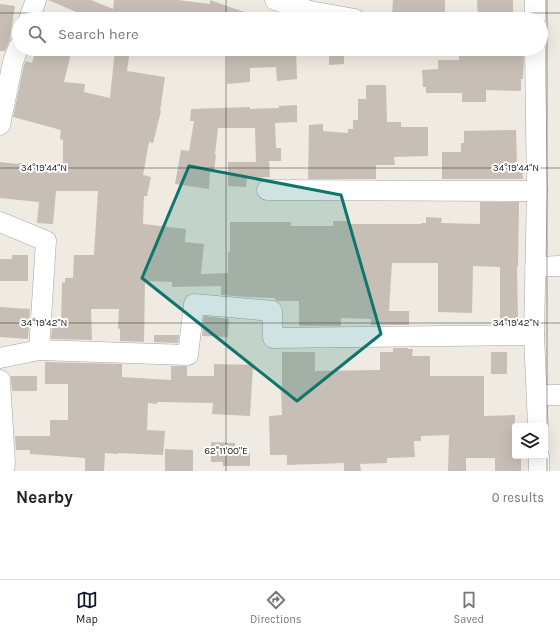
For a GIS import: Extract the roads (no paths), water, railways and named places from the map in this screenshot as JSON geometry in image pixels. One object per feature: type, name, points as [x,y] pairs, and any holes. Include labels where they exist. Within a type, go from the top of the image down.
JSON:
[{"type":"street","points":[[32,12],[36,0]]},
{"type":"street","points":[[275,0],[310,12]]},
{"type":"street","points":[[535,0],[535,12]]},
{"type":"street","points":[[0,125],[15,56]]},
{"type":"street","points":[[535,56],[537,191],[534,336],[538,423]]},
{"type":"street","points":[[267,190],[402,192],[537,191]]},
{"type":"street","points":[[0,222],[46,241],[39,350]]},
{"type":"street","points":[[535,267],[560,266]]},
{"type":"street","points":[[0,358],[39,350],[188,355],[194,304],[272,312],[273,338],[534,336]]},
{"type":"street","points":[[0,380],[4,471]]},
{"type":"street","points":[[537,395],[560,395]]},
{"type":"street","points":[[539,459],[539,471]]}]
